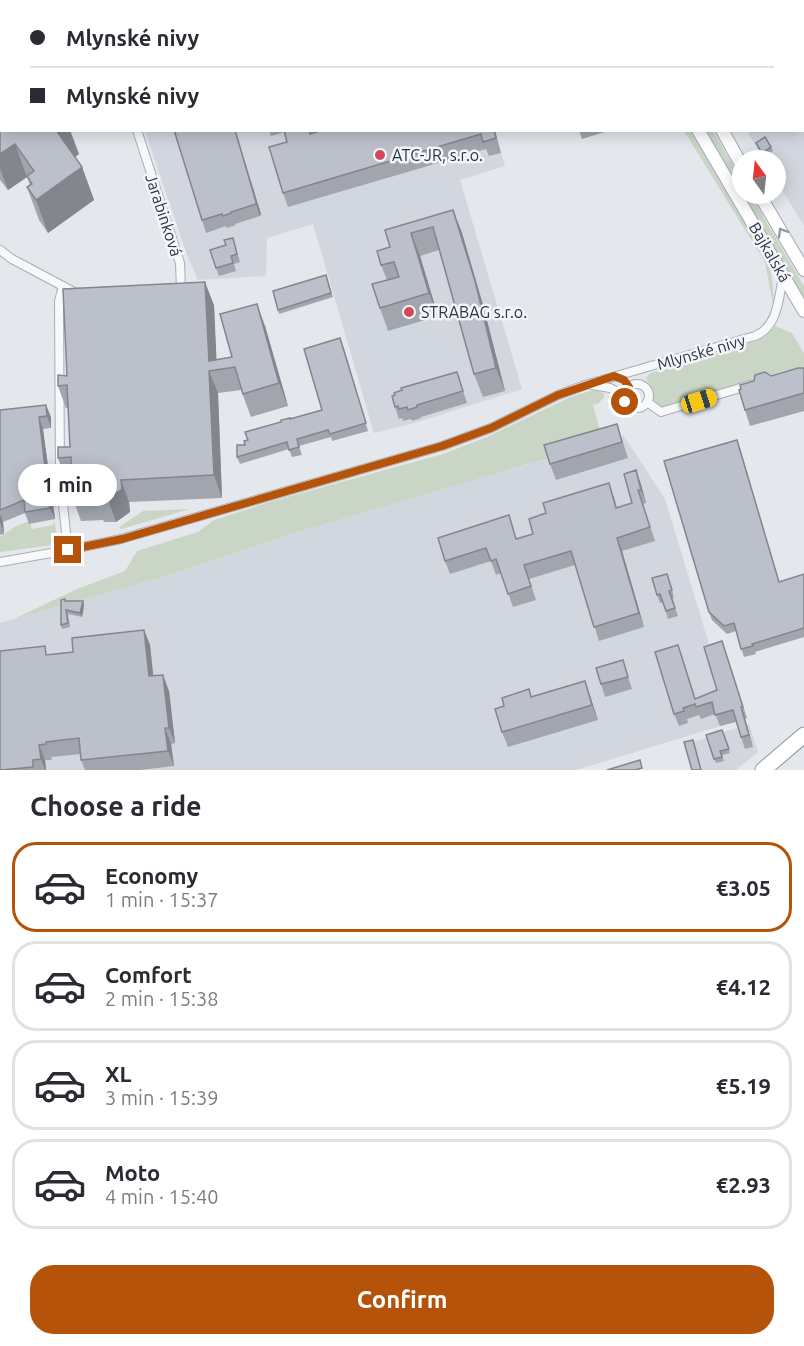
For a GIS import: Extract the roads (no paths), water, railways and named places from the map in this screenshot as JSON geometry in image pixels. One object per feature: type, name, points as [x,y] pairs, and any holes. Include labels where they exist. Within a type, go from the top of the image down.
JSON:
[{"type":"highway","points":[[763,770],[800,738]]},
{"type":"main road","name":"Bajkalská","points":[[699,132],[804,311]]},
{"type":"main road","points":[[723,132],[733,150]]},
{"type":"main road","name":"Bajkalská","points":[[765,204],[804,270]]},
{"type":"street","name":"Jarabinková","points":[[138,132],[180,263],[181,289],[169,290]]},
{"type":"street","points":[[0,250],[12,259],[75,293],[87,293]]},
{"type":"street","name":"Mlynské nivy","points":[[0,562],[129,537],[442,446],[491,428],[558,395],[585,385],[761,334],[773,318],[784,275]]},
{"type":"street","points":[[63,286],[60,301],[60,478],[68,550]]},
{"type":"street","name":"Mlynské nivy","points":[[638,384],[648,367]]},
{"type":"street","points":[[614,376],[624,380],[629,387],[624,395],[626,403],[633,408],[640,408],[647,402],[661,412],[759,382]]},
{"type":"street","points":[[585,385],[605,386],[624,395]]},
{"type":"street","name":"Mlynské nivy","points":[[629,387],[642,385],[648,390],[647,402]]},
{"type":"place","name":"ATC-JR, s.r.o.","points":[[380,155]]},
{"type":"place","name":"STRABAG s.r.o.","points":[[409,312]]}]
